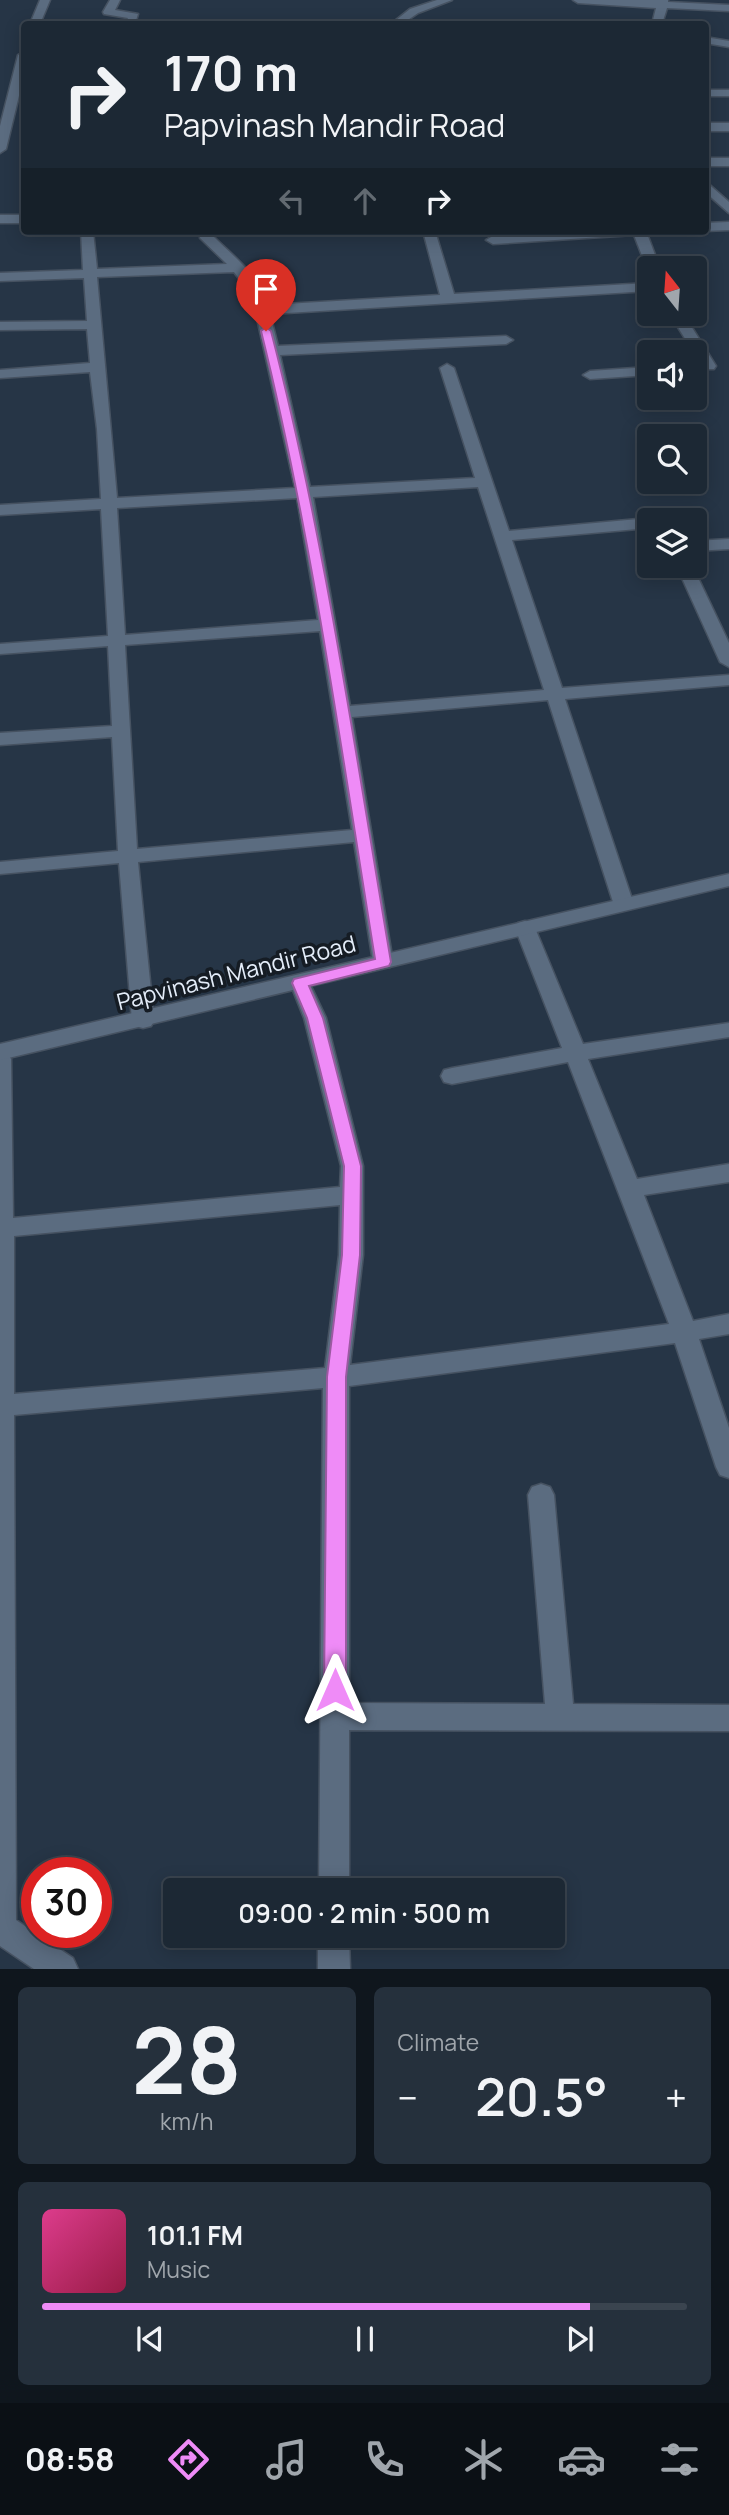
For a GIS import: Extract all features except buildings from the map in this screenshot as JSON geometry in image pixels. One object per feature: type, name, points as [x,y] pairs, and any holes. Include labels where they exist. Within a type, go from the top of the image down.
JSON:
[{"type":"street","points":[[36,21],[45,0]]},
{"type":"street","points":[[115,0],[108,12],[134,16],[132,21]]},
{"type":"street","points":[[400,21],[414,11],[447,0]]},
{"type":"street","points":[[578,0],[663,2],[729,8]]},
{"type":"street","points":[[659,21],[663,2]]},
{"type":"street","points":[[709,41],[729,44]]},
{"type":"street","points":[[0,149],[4,116],[19,92],[12,77],[21,60]]},
{"type":"street","points":[[709,93],[729,93]]},
{"type":"street","points":[[709,127],[729,127]]},
{"type":"street","points":[[709,162],[729,162]]},
{"type":"street","points":[[709,189],[729,209]]},
{"type":"street","points":[[0,219],[21,219]]},
{"type":"street","points":[[709,227],[729,226]]},
{"type":"street","points":[[87,235],[97,367],[105,429],[128,855],[143,1021]]},
{"type":"street","points":[[207,235],[239,268],[259,296],[304,492],[383,962]]},
{"type":"street","points":[[430,235],[447,299]]},
{"type":"street","points":[[493,240],[528,235]]},
{"type":"street","points":[[641,235],[649,256]]},
{"type":"street","points":[[0,276],[239,268]]},
{"type":"street","points":[[261,310],[637,288]]},
{"type":"street","points":[[0,326],[94,325]]},
{"type":"street","points":[[270,351],[506,340]]},
{"type":"street","points":[[707,367],[729,365]]},
{"type":"street","points":[[0,374],[97,367]]},
{"type":"street","points":[[447,369],[623,902]]},
{"type":"street","points":[[590,375],[637,372]]},
{"type":"street","points":[[0,510],[484,482]]},
{"type":"street","points":[[503,536],[637,524]]},
{"type":"street","points":[[707,545],[729,544]]},
{"type":"street","points":[[690,578],[729,662]]},
{"type":"street","points":[[0,649],[326,625]]},
{"type":"street","points":[[341,712],[729,680]]},
{"type":"street","points":[[0,739],[122,731]]},
{"type":"street","points":[[0,868],[362,835]]},
{"type":"street","name":"Papvinash Mandir Road","points":[[0,1052],[143,1021],[623,902],[729,880]]},
{"type":"street","points":[[525,928],[631,1189],[684,1332],[729,1467]]},
{"type":"street","points":[[300,983],[315,1018],[352,1166],[351,1255],[336,1377],[334,1878]]},
{"type":"street","points":[[452,1076],[577,1053],[729,1030]]},
{"type":"street","points":[[0,1059],[0,1928],[62,1969]]},
{"type":"street","points":[[631,1189],[729,1173]]},
{"type":"street","points":[[1,1228],[352,1195]]},
{"type":"street","points":[[2,1406],[336,1377],[729,1324]]},
{"type":"street","points":[[541,1495],[560,1717]]},
{"type":"street","points":[[335,1716],[729,1718]]},
{"type":"street","points":[[334,1948],[334,1969]]},
{"type":"route","points":[[266,331],[293,436],[311,524],[383,962],[300,983],[315,1018],[352,1166],[351,1255],[336,1377],[335,1690]]}]
